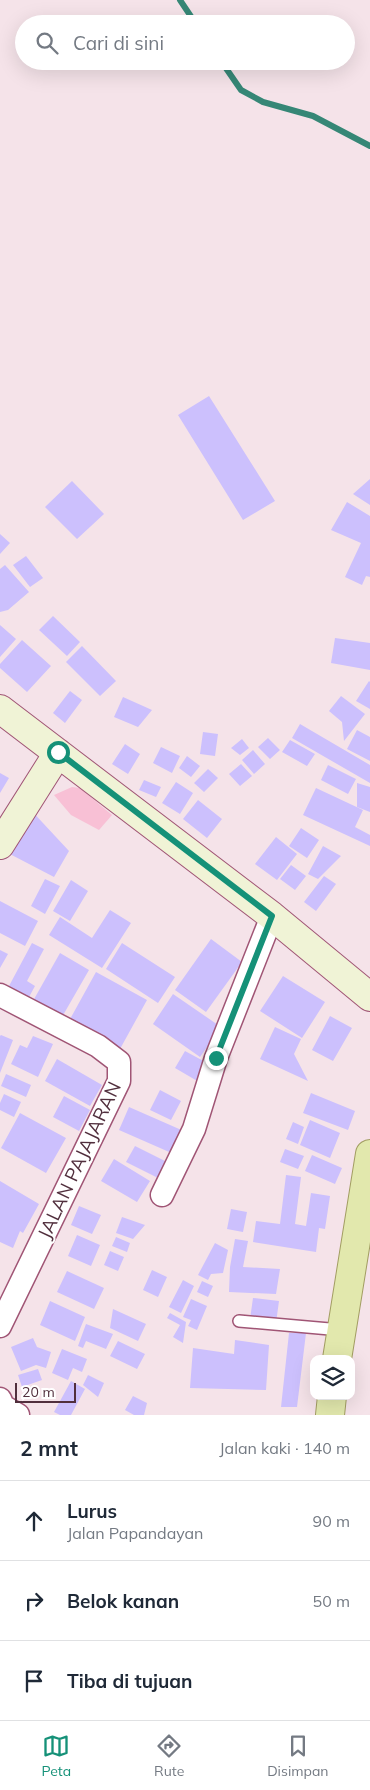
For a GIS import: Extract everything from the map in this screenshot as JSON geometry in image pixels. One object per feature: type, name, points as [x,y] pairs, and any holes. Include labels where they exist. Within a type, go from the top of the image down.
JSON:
[{"type":"main road","points":[[0,709],[272,916],[370,997]]},
{"type":"main road","points":[[0,845],[58,752]]},
{"type":"main road","points":[[338,1355],[370,1154]]},
{"type":"main road","points":[[330,1415],[332,1400]]},
{"type":"street","points":[[162,1195],[194,1129],[216,1058],[272,916]]},
{"type":"street","name":"JALAN PAJAJARAN","points":[[0,995],[98,1046],[119,1062],[119,1081],[0,1326]]},
{"type":"street","points":[[0,1399],[3,1406],[18,1415]]},
{"type":"lane","points":[[239,1321],[341,1330]]},
{"type":"shaded area","points":[[72,787],[80,788],[112,815],[99,830],[71,815],[54,795]]},
{"type":"building","points":[[209,396],[275,501],[243,520],[178,415]]},
{"type":"building","points":[[370,479],[370,505],[353,494]]},
{"type":"building","points":[[72,481],[104,514],[77,539],[45,507]]},
{"type":"building","points":[[347,502],[370,516],[370,577],[366,576],[362,585],[345,577],[361,543],[331,530]]},
{"type":"building","points":[[0,534],[10,543],[0,554]]},
{"type":"building","points":[[26,556],[43,578],[30,587],[13,565]]},
{"type":"building","points":[[5,565],[29,592],[8,610],[0,612],[0,569]]},
{"type":"building","points":[[53,616],[80,642],[67,656],[39,630]]},
{"type":"building","points":[[0,625],[16,639],[0,657]]},
{"type":"building","points":[[335,638],[370,643],[370,670],[331,663]]},
{"type":"building","points":[[22,640],[51,666],[27,692],[0,668],[0,664]]},
{"type":"building","points":[[82,646],[116,681],[100,696],[66,662]]},
{"type":"building","points":[[370,682],[370,709],[356,701]]},
{"type":"building","points":[[70,691],[82,700],[65,723],[53,713]]},
{"type":"building","points":[[341,696],[365,714],[344,741],[342,722],[329,711]]},
{"type":"building","points":[[123,697],[152,710],[138,727],[114,717]]},
{"type":"building","points":[[300,724],[370,765],[370,783],[292,738]]},
{"type":"building","points":[[357,730],[370,737],[370,761],[347,749]]},
{"type":"building","points":[[203,732],[218,734],[215,756],[200,754]]},
{"type":"building","points":[[268,738],[280,750],[270,759],[258,747]]},
{"type":"building","points":[[242,739],[249,748],[240,755],[231,748]]},
{"type":"building","points":[[290,740],[315,754],[307,766],[282,752]]},
{"type":"building","points":[[125,744],[140,754],[128,774],[112,764]]},
{"type":"building","points":[[161,747],[180,756],[172,773],[153,763]]},
{"type":"building","points":[[253,750],[265,764],[254,774],[242,760]]},
{"type":"building","points":[[187,756],[200,766],[191,777],[179,768]]},
{"type":"building","points":[[241,764],[252,776],[240,786],[229,774]]},
{"type":"building","points":[[328,765],[356,779],[348,794],[321,780]]},
{"type":"building","points":[[208,769],[218,778],[204,792],[194,783]]},
{"type":"building","points":[[0,773],[9,778],[0,793]]},
{"type":"building","points":[[144,780],[161,787],[156,797],[139,790]]},
{"type":"building","points":[[176,782],[193,793],[180,814],[162,803]]},
{"type":"building","points":[[357,783],[370,787],[370,812],[357,807]]},
{"type":"building","points":[[316,788],[363,810],[355,827],[370,835],[370,846],[303,815]]},
{"type":"building","points":[[198,800],[222,819],[207,838],[183,819]]},
{"type":"building","points":[[29,808],[69,851],[54,877],[6,852]]},
{"type":"building","points":[[301,828],[319,840],[307,858],[289,846]]},
{"type":"building","points":[[276,837],[297,854],[277,880],[255,864]]},
{"type":"building","points":[[323,846],[341,856],[318,879],[308,874]]},
{"type":"building","points":[[291,865],[306,876],[295,890],[280,879]]},
{"type":"building","points":[[324,876],[336,884],[316,911],[304,902]]},
{"type":"building","points":[[45,879],[60,886],[45,914],[31,906]]},
{"type":"building","points":[[71,880],[88,891],[70,921],[53,911]]},
{"type":"building","points":[[0,901],[38,921],[25,946],[0,933]]},
{"type":"building","points":[[110,910],[131,923],[102,968],[49,935],[60,917],[92,938]]},
{"type":"building","points":[[211,939],[242,962],[206,1012],[175,990]]},
{"type":"building","points":[[32,943],[44,949],[27,981],[35,986],[29,997],[9,986]]},
{"type":"building","points":[[122,943],[175,977],[158,1003],[106,969]]},
{"type":"building","points":[[0,950],[8,954],[0,968]]},
{"type":"building","points":[[60,953],[89,970],[62,1017],[33,1001]]},
{"type":"building","points":[[96,972],[147,1000],[120,1049],[69,1021]]},
{"type":"building","points":[[283,976],[325,1002],[302,1038],[260,1011]]},
{"type":"building","points":[[173,994],[221,1027],[200,1057],[153,1024]]},
{"type":"building","points":[[330,1016],[352,1028],[333,1061],[312,1050]]},
{"type":"building","points":[[275,1027],[301,1039],[294,1054],[308,1081],[260,1059]]},
{"type":"building","points":[[0,1036],[13,1040],[0,1073]]},
{"type":"building","points":[[33,1036],[53,1044],[38,1077],[11,1064],[20,1045],[27,1048]]},
{"type":"building","points":[[185,1051],[209,1064],[199,1082],[175,1068]]},
{"type":"building","points":[[57,1059],[102,1085],[90,1106],[45,1081]]},
{"type":"building","points":[[6,1074],[31,1085],[26,1097],[1,1086]]},
{"type":"building","points":[[160,1090],[181,1101],[171,1120],[150,1110]]},
{"type":"building","points":[[311,1093],[355,1111],[348,1130],[303,1113]]},
{"type":"building","points":[[4,1094],[21,1102],[14,1117],[0,1110],[0,1103]]},
{"type":"building","points":[[64,1096],[90,1110],[79,1131],[53,1117]]},
{"type":"building","points":[[129,1107],[186,1132],[176,1155],[119,1130]]},
{"type":"building","points":[[20,1113],[66,1138],[46,1173],[1,1148]]},
{"type":"building","points":[[310,1120],[340,1133],[330,1158],[300,1145]]},
{"type":"building","points":[[293,1122],[304,1127],[298,1144],[286,1139]]},
{"type":"building","points":[[135,1146],[167,1162],[158,1178],[126,1162]]},
{"type":"building","points":[[285,1149],[304,1156],[298,1169],[280,1162]]},
{"type":"building","points":[[312,1155],[342,1168],[335,1184],[305,1171]]},
{"type":"building","points":[[114,1159],[150,1181],[137,1202],[101,1181]]},
{"type":"building","points":[[286,1175],[301,1177],[295,1224],[306,1226],[311,1193],[330,1196],[325,1229],[319,1228],[316,1252],[253,1242],[256,1221],[280,1224]]},
{"type":"building","points":[[0,1181],[39,1204],[23,1233],[20,1231],[13,1248],[0,1242]]},
{"type":"building","points":[[79,1206],[101,1215],[92,1234],[71,1225]]},
{"type":"building","points":[[231,1209],[247,1212],[243,1232],[227,1229]]},
{"type":"building","points":[[122,1217],[145,1225],[133,1239],[116,1233]]},
{"type":"building","points":[[77,1235],[100,1245],[91,1266],[68,1256]]},
{"type":"building","points":[[116,1237],[130,1243],[127,1252],[112,1246]]},
{"type":"building","points":[[235,1239],[248,1241],[243,1267],[280,1269],[276,1294],[229,1292],[230,1267]]},
{"type":"building","points":[[215,1243],[228,1250],[223,1273],[211,1274],[208,1280],[198,1275]]},
{"type":"building","points":[[110,1251],[124,1257],[118,1271],[104,1265]]},
{"type":"building","points":[[152,1270],[167,1277],[158,1297],[143,1290]]},
{"type":"building","points":[[67,1271],[104,1288],[94,1309],[57,1292]]},
{"type":"building","points":[[183,1280],[194,1286],[181,1313],[169,1307]]},
{"type":"building","points":[[202,1281],[213,1286],[208,1297],[197,1292]]},
{"type":"building","points":[[253,1298],[279,1301],[276,1323],[250,1319]]},
{"type":"building","points":[[191,1299],[207,1306],[197,1330],[188,1326],[191,1320],[183,1317]]},
{"type":"building","points":[[50,1301],[85,1317],[75,1341],[40,1325]]},
{"type":"building","points":[[113,1309],[146,1324],[138,1341],[110,1328]]},
{"type":"building","points":[[170,1313],[186,1322],[183,1343],[173,1337],[180,1325],[167,1318]]},
{"type":"building","points":[[86,1324],[113,1334],[106,1349],[86,1341],[83,1348],[78,1346]]},
{"type":"building","points":[[289,1333],[306,1333],[297,1407],[281,1407]]},
{"type":"building","points":[[33,1338],[37,1347],[51,1352],[46,1368],[36,1365],[21,1371],[11,1347]]},
{"type":"building","points":[[235,1340],[269,1345],[266,1390],[190,1388],[193,1348],[234,1354]]},
{"type":"building","points":[[118,1341],[145,1354],[137,1369],[110,1356]]},
{"type":"building","points":[[62,1349],[87,1359],[82,1372],[73,1368],[68,1380],[52,1373]]},
{"type":"building","points":[[38,1369],[42,1380],[22,1387],[18,1375]]},
{"type":"building","points":[[88,1375],[104,1383],[98,1397],[83,1385]]},
{"type":"building","points":[[71,1381],[85,1389],[71,1415],[60,1415],[54,1412]]},
{"type":"building","points":[[133,1396],[147,1403],[144,1415],[134,1415],[125,1410]]},
{"type":"waterway","points":[[180,0],[190,15]]},
{"type":"waterway","points":[[227,70],[241,90],[263,102],[313,116],[370,146]]},
{"type":"route","points":[[58,752],[272,916],[216,1058]]}]
